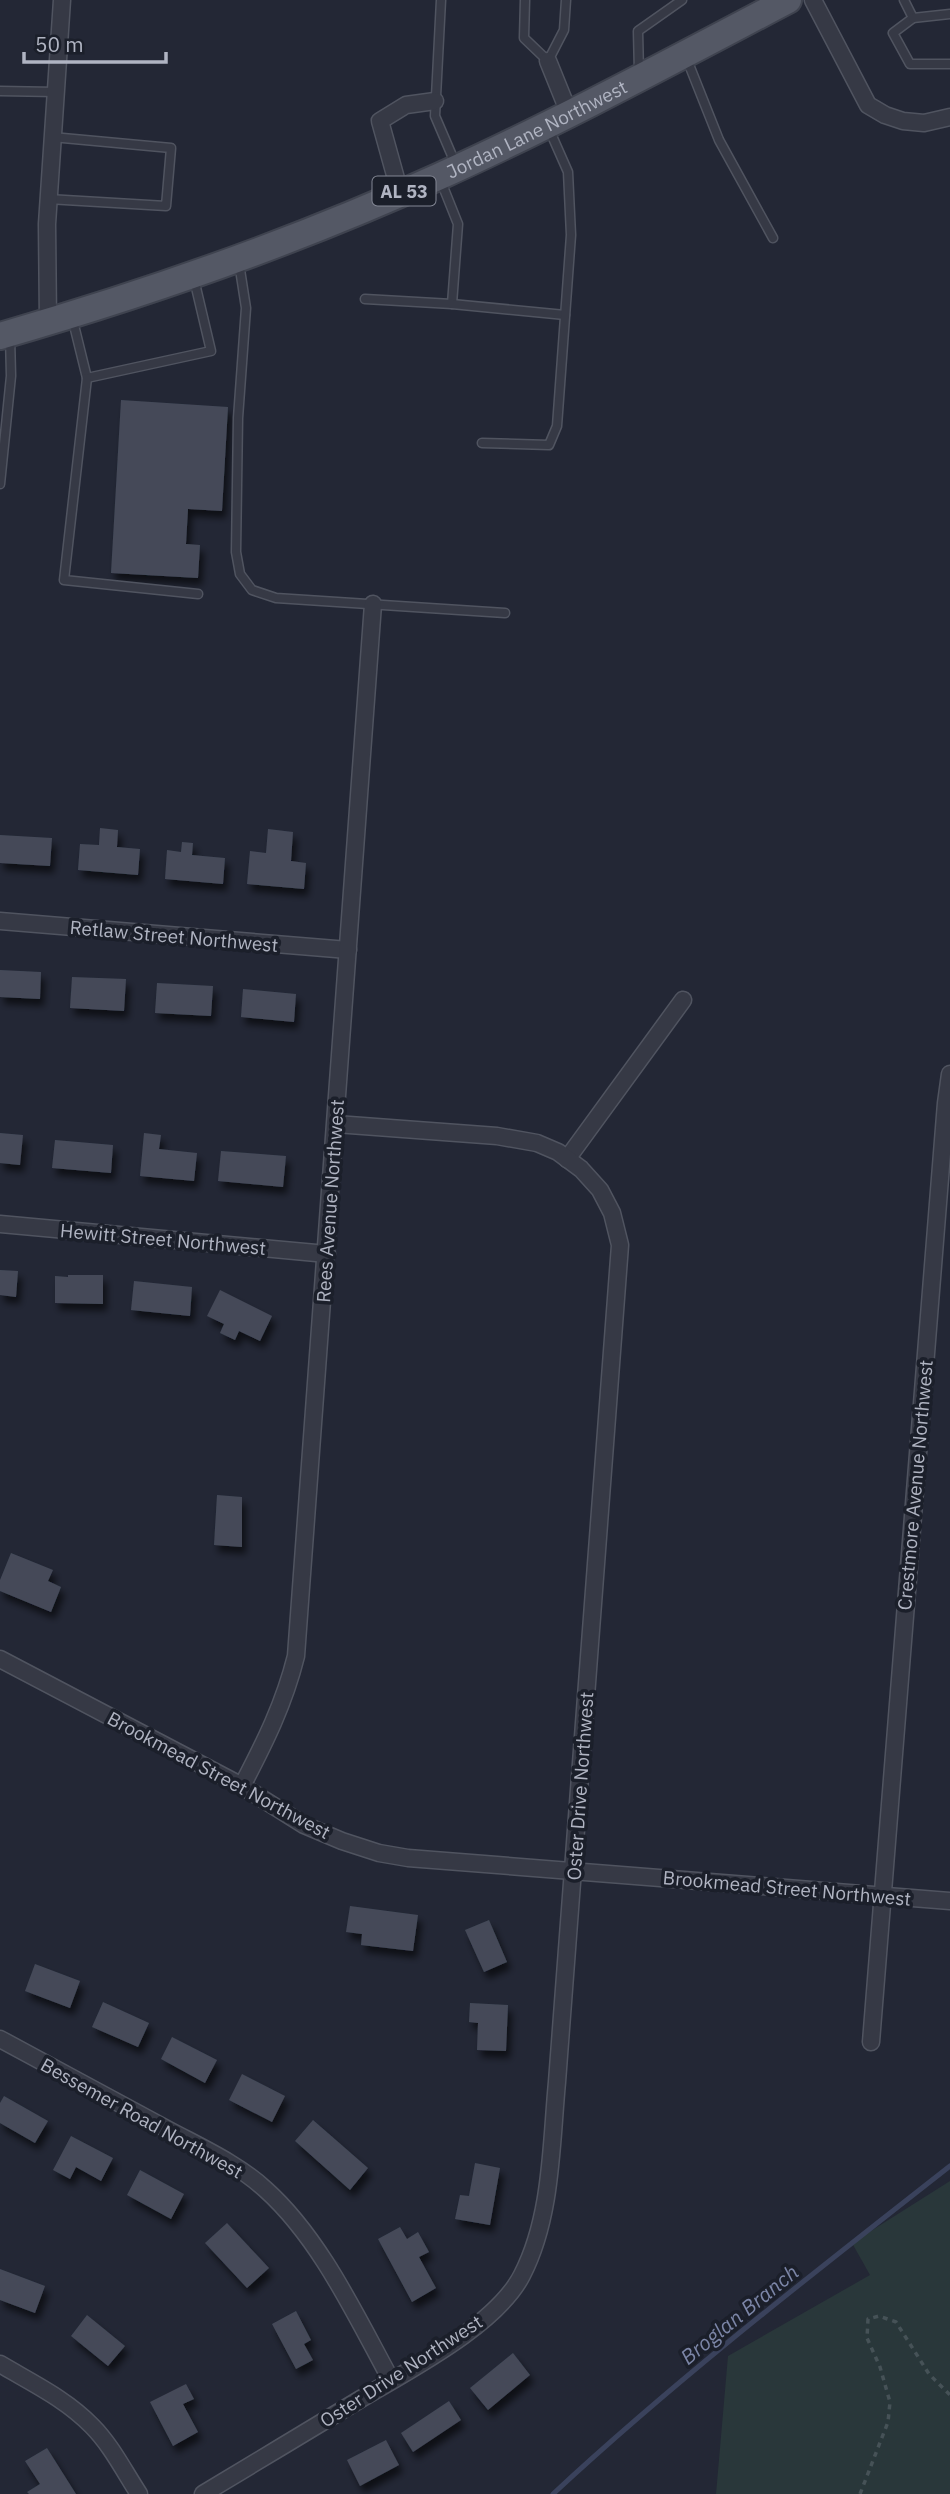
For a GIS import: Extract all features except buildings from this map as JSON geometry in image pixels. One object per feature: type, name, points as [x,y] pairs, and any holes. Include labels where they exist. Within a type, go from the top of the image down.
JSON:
[{"type":"main road","name":"Jordan Lane Northwest","points":[[5,334],[238,257],[400,193],[639,79],[788,0]]},
{"type":"street","points":[[60,318],[48,199],[61,0]]},
{"type":"street","points":[[813,0],[868,105],[886,116],[903,121],[924,122],[950,117]]},
{"type":"street","points":[[548,61],[558,118]]},
{"type":"street","points":[[400,193],[380,121],[406,105],[435,101]]},
{"type":"street","name":"Rees Avenue Northwest","points":[[242,1786],[271,1731],[288,1688],[296,1656],[373,604]]},
{"type":"street","name":"Retlaw Street Northwest","points":[[0,921],[348,950]]},
{"type":"street","points":[[567,1159],[683,1000]]},
{"type":"street","name":"Crestmore Avenue Northwest","points":[[870,2042],[950,1074]]},
{"type":"street","name":"Oster Drive Northwest","points":[[203,2494],[461,2337],[486,2316],[510,2293],[522,2276],[537,2240],[547,2186],[574,1870],[620,1245],[612,1213],[600,1189],[581,1169],[558,1152],[537,1143],[497,1136],[335,1124]]},
{"type":"street","name":"Hewitt Street Northwest","points":[[0,1224],[327,1254]]},
{"type":"street","name":"Brookmead Street Northwest","points":[[0,1659],[242,1786],[304,1825],[379,1853],[408,1858],[950,1901]]},
{"type":"street","name":"Bessemer Road Northwest","points":[[0,2039],[221,2158],[263,2187],[283,2206],[310,2241],[349,2302],[391,2380]]},
{"type":"street","points":[[0,2364],[64,2402],[92,2426],[110,2448],[139,2494]]},
{"type":"lane","points":[[441,0],[435,116],[458,224],[452,304]]},
{"type":"lane","points":[[524,0],[524,38],[548,61],[564,30],[566,0]]},
{"type":"lane","points":[[639,79],[638,32],[682,0]]},
{"type":"lane","points":[[904,0],[913,18]]},
{"type":"lane","points":[[950,13],[913,18],[892,33],[910,64],[950,64]]},
{"type":"lane","points":[[684,55],[719,140],[773,238]]},
{"type":"lane","points":[[0,91],[56,92]]},
{"type":"lane","points":[[482,443],[549,445],[556,426],[571,235],[568,172],[558,118]]},
{"type":"lane","points":[[48,199],[166,206],[171,149],[52,137]]},
{"type":"lane","points":[[238,257],[246,308],[238,418],[236,552],[240,575],[253,590],[276,598],[505,613]]},
{"type":"lane","points":[[87,378],[211,351],[193,273]]},
{"type":"lane","points":[[365,299],[565,315]]},
{"type":"lane","points":[[60,318],[87,378],[64,580],[198,594]]},
{"type":"lane","points":[[0,484],[3,409],[11,376],[5,334]]},
{"type":"path","points":[[860,2494],[888,2422],[890,2402],[867,2338],[868,2319],[879,2316],[896,2322],[929,2374],[950,2395]]},
{"type":"shaded area","points":[[950,2181],[950,2494],[716,2494],[728,2356],[870,2275],[852,2243]]},
{"type":"waterway","name":"Broglan Branch","points":[[553,2494],[698,2367],[950,2166]]}]
